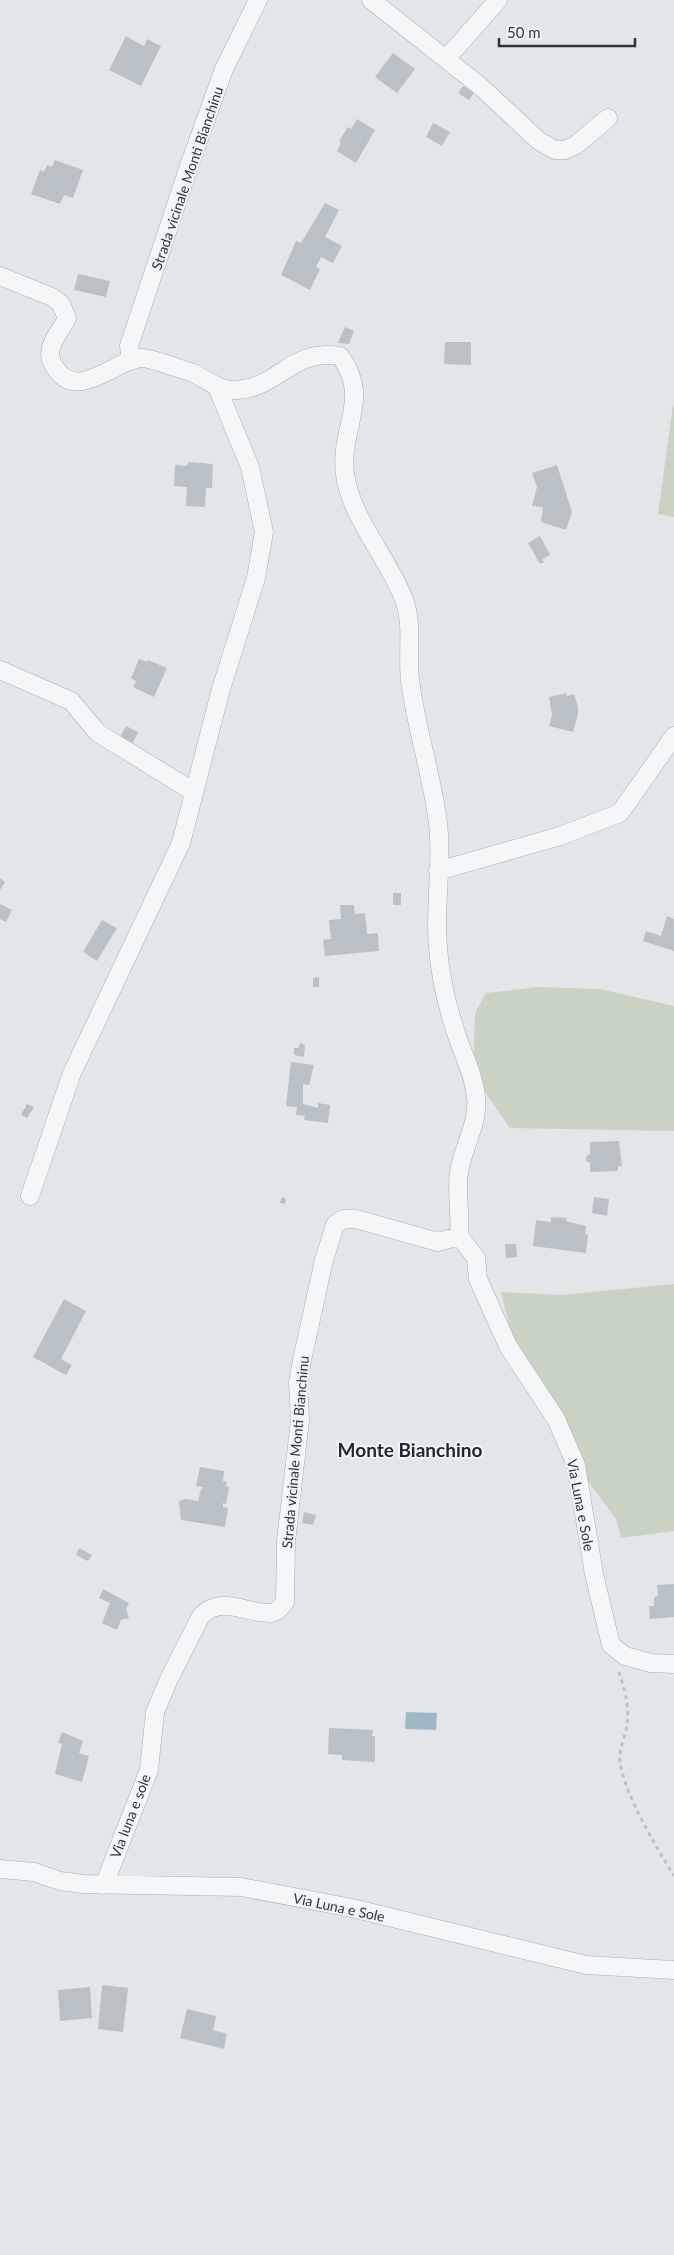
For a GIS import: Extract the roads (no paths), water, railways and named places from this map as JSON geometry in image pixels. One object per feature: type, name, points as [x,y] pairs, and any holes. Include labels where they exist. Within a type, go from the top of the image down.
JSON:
[{"type":"street","name":"Strada vicinale Monti Bianchinu","points":[[131,359],[129,346],[189,166],[229,55],[258,0]]},
{"type":"street","points":[[371,0],[480,86],[539,141],[555,150],[565,150],[576,145],[608,118]]},
{"type":"street","points":[[446,59],[498,0]]},
{"type":"street","points":[[0,276],[52,297],[62,304],[67,318],[51,347],[50,356],[58,373],[66,378],[84,381],[107,374],[131,359],[144,358],[192,373],[217,387],[237,390],[256,387],[309,356],[326,354],[340,356],[348,368],[355,389],[355,404],[344,445],[345,475],[352,501],[405,603],[409,630],[410,678],[438,824],[436,920],[438,950],[457,1035],[473,1075],[477,1099],[474,1122],[462,1154],[458,1175],[459,1236]]},
{"type":"street","points":[[30,1196],[72,1073],[181,843],[221,689],[256,578],[264,532],[250,467],[217,387]]},
{"type":"street","points":[[0,670],[70,701],[98,733],[194,792]]},
{"type":"street","points":[[438,871],[560,836],[620,813],[674,736]]},
{"type":"street","name":"Strada vicinale Monti Bianchinu","points":[[207,1610],[222,1605],[271,1614],[277,1611],[285,1602],[286,1541],[300,1420],[298,1383],[324,1260],[335,1225],[343,1219],[356,1219],[438,1242],[459,1236]]},
{"type":"street","name":"Via Luna e Sole","points":[[459,1236],[476,1258],[478,1279],[508,1346],[556,1419],[576,1465],[594,1574],[611,1645],[626,1656],[651,1663],[674,1664]]},
{"type":"street","name":"Via luna e sole","points":[[104,1885],[149,1770],[155,1712],[169,1679],[201,1616],[207,1610]]},
{"type":"street","name":"Via Luna e Sole","points":[[0,1868],[34,1872],[82,1884],[241,1887],[352,1908],[586,1965],[674,1970]]},
{"type":"water","points":[[406,1712],[437,1713],[436,1730],[405,1729]]},
{"type":"district","name":"Monte Bianchino","points":[[410,1449]]}]
